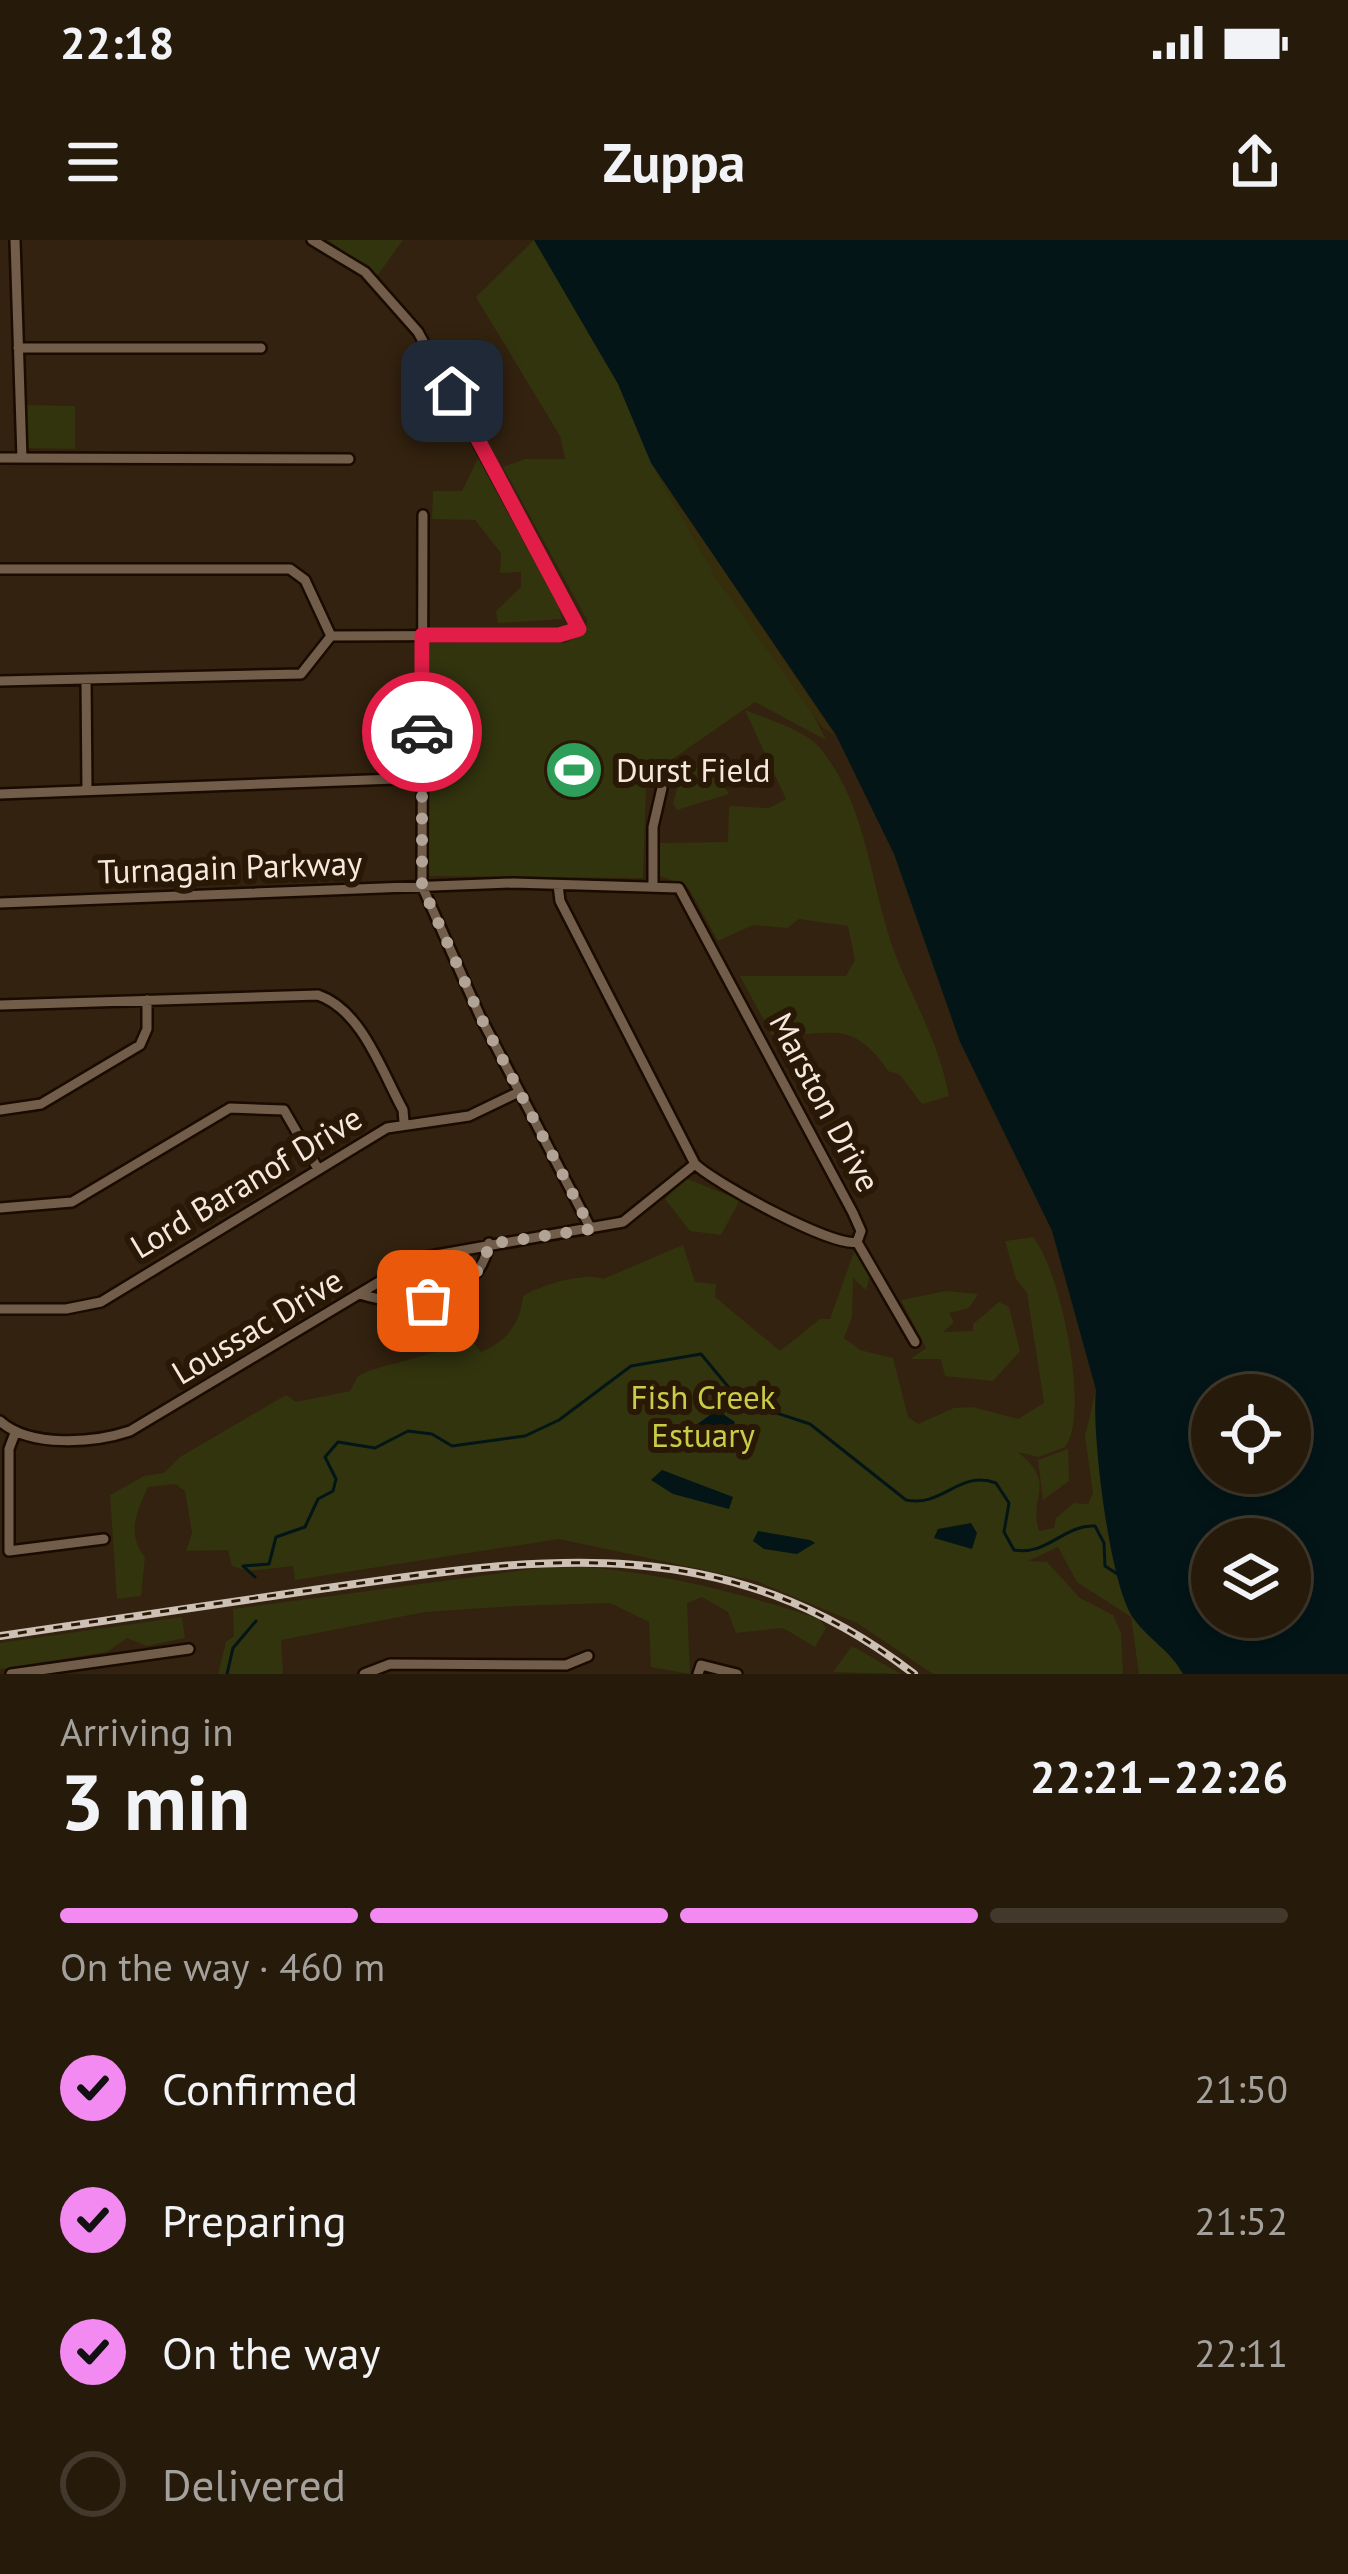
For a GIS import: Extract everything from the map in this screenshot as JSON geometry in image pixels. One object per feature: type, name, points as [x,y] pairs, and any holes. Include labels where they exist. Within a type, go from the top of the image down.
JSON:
[{"type":"street","points":[[14,240],[22,458]]},
{"type":"street","points":[[312,240],[364,272],[418,332],[579,629],[559,635],[332,636]]},
{"type":"street","points":[[18,348],[261,348]]},
{"type":"street","points":[[0,458],[349,459]]},
{"type":"street","points":[[422,515],[422,886],[519,1092],[591,1229]]},
{"type":"street","points":[[0,568],[290,568],[304,580],[332,636]]},
{"type":"street","points":[[0,681],[301,674],[332,636]]},
{"type":"street","points":[[86,679],[87,789]]},
{"type":"street","points":[[0,794],[422,778]]},
{"type":"street","points":[[653,885],[654,813],[662,788]]},
{"type":"street","points":[[558,885],[560,901],[695,1164],[789,1218],[846,1243],[857,1242]]},
{"type":"street","name":"Turnagain Parkway","points":[[0,903],[422,886],[679,888]]},
{"type":"street","name":"Marston Drive","points":[[679,888],[853,1213],[861,1231],[857,1242],[915,1342]]},
{"type":"street","points":[[0,1005],[310,994],[334,1001],[353,1019],[403,1111],[404,1122]]},
{"type":"street","points":[[0,1110],[41,1104],[140,1045],[147,1029],[147,1000]]},
{"type":"street","name":"Lord Baranof Drive","points":[[0,1309],[66,1309],[101,1302],[318,1168],[404,1122],[470,1116],[519,1092]]},
{"type":"street","points":[[0,1208],[72,1202],[236,1108],[280,1107],[318,1168]]},
{"type":"street","name":"Loussac Drive","points":[[15,1433],[98,1438],[141,1427],[418,1258],[591,1229],[634,1216],[695,1164]]},
{"type":"street","points":[[360,1294],[384,1301],[448,1297],[481,1267],[489,1244]]},
{"type":"street","points":[[0,1421],[15,1433],[9,1449],[9,1551],[104,1539]]},
{"type":"street","points":[[11,1674],[189,1649]]},
{"type":"street","points":[[364,1674],[390,1664],[566,1664],[588,1656]]},
{"type":"street","points":[[700,1670],[737,1674]]},
{"type":"green space","points":[[328,240],[403,240],[377,276]]},
{"type":"green space","name":"Fish Creek Estuary","points":[[534,240],[859,240],[1348,1178],[1311,1408],[1311,1374],[1191,1374],[1191,1494],[1297,1494],[1293,1518],[1191,1518],[1191,1638],[1311,1638],[1348,1674],[1139,1674],[1131,1617],[1077,1582],[1058,1547],[1028,1561],[1047,1562],[1080,1598],[1113,1615],[1121,1633],[1123,1674],[933,1674],[857,1623],[756,1581],[559,1539],[295,1580],[293,1566],[249,1571],[232,1566],[228,1550],[186,1551],[192,1533],[185,1491],[175,1484],[148,1487],[135,1522],[136,1540],[145,1557],[141,1596],[117,1599],[110,1495],[144,1476],[164,1473],[180,1457],[286,1395],[296,1402],[350,1391],[358,1376],[371,1370],[473,1342],[481,1352],[511,1330],[523,1296],[574,1278],[603,1279],[683,1245],[695,1282],[716,1284],[715,1297],[780,1351],[820,1319],[830,1319],[854,1252],[872,1269],[866,1290],[853,1278],[852,1317],[844,1338],[860,1350],[893,1358],[908,1417],[918,1424],[954,1408],[973,1407],[1018,1419],[1044,1403],[1027,1293],[1016,1279],[1005,1241],[1033,1237],[1062,1309],[1075,1404],[1065,1447],[1038,1457],[1018,1452],[1037,1473],[1039,1531],[1054,1528],[1056,1518],[1074,1503],[1088,1504],[1093,1493],[1085,1436],[1096,1390],[1052,1231],[960,1042],[894,854],[839,733],[664,481],[716,578],[805,698],[826,740],[755,702],[658,769],[646,787],[643,878],[427,876],[429,642],[565,643],[586,632],[587,620],[503,467],[525,459],[565,459],[560,436],[476,297]]},
{"type":"green space","points":[[25,405],[75,406],[75,449],[25,448]]},
{"type":"green space","points":[[479,456],[562,619],[498,623],[496,611],[521,587],[521,572],[500,573],[501,553],[475,520],[432,519],[433,491],[462,491]]},
{"type":"green space","points":[[745,710],[805,736],[837,772],[860,826],[890,939],[935,1046],[949,1096],[922,1104],[900,1075],[888,1071],[851,1036],[773,1037],[740,976],[846,976],[855,960],[848,926],[799,919],[787,928],[753,925],[718,941],[688,887],[660,876],[658,843],[728,842],[729,806],[769,808],[786,799]]},
{"type":"green space","points":[[704,755],[729,794],[677,810],[673,803],[678,786]]},
{"type":"green space","points":[[685,1178],[740,1200],[721,1235],[690,1231],[665,1199]]},
{"type":"green space","points":[[473,1257],[457,1279],[436,1290],[385,1293],[419,1269]]},
{"type":"green space","points":[[946,1291],[978,1294],[969,1308],[949,1313],[954,1322],[943,1332],[973,1331],[973,1324],[999,1302],[1009,1307],[1020,1351],[993,1381],[945,1376],[941,1359],[911,1359],[926,1348],[901,1300]]},
{"type":"green space","points":[[1068,1449],[1069,1481],[1043,1500],[1038,1460]]},
{"type":"green space","points":[[563,1565],[661,1577],[724,1591],[819,1619],[826,1628],[815,1647],[783,1628],[736,1633],[728,1612],[702,1597],[687,1603],[690,1674],[651,1667],[649,1622],[610,1603],[425,1612],[281,1640],[283,1674],[218,1674],[226,1642],[234,1636],[233,1609]]},
{"type":"green space","points":[[182,1617],[185,1638],[147,1646],[127,1638],[107,1652],[0,1669],[0,1643]]},
{"type":"green space","points":[[852,1646],[901,1674],[833,1672]]},
{"type":"sand","points":[[651,463],[835,735],[822,727],[716,578]]},
{"type":"shaded area","points":[[534,240],[1348,240],[1348,1674],[1183,1674],[1134,1619],[1117,1576],[1104,1509],[1096,1390],[1052,1231],[960,1042],[894,854],[836,735],[651,463],[618,384]]},
{"type":"shaded area","points":[[717,1410],[735,1422],[728,1438],[696,1425]]},
{"type":"shaded area","points":[[662,1470],[733,1497],[729,1509],[673,1494],[651,1480]]},
{"type":"shaded area","points":[[971,1523],[977,1533],[972,1549],[934,1538],[938,1529]]},
{"type":"shaded area","points":[[758,1531],[815,1543],[797,1554],[764,1549],[753,1541]]},
{"type":"waterway","points":[[255,1577],[243,1566],[269,1564],[276,1537],[305,1527],[318,1499],[333,1491],[336,1479],[325,1457],[338,1442],[375,1448],[408,1431],[432,1434],[452,1446],[525,1436],[559,1420],[631,1366],[701,1354],[740,1401],[810,1424],[906,1500],[930,1499],[972,1481],[996,1483],[1009,1503],[1004,1532],[1014,1550],[1026,1551],[1095,1526],[1104,1543],[1105,1566],[1119,1575]]},
{"type":"waterway","points":[[227,1674],[233,1648],[256,1621]]},
{"type":"railway","points":[[0,1636],[484,1568],[631,1565],[703,1575],[773,1595],[843,1627],[914,1674]]},
{"type":"way so far","points":[[422,732],[422,886],[480,1016],[591,1229],[489,1244],[481,1267],[460,1288],[448,1297],[428,1301]]},
{"type":"place","name":"Durst Field","points":[[574,770]]},
{"type":"route","points":[[422,732],[422,635],[559,635],[579,629],[452,391]]}]
